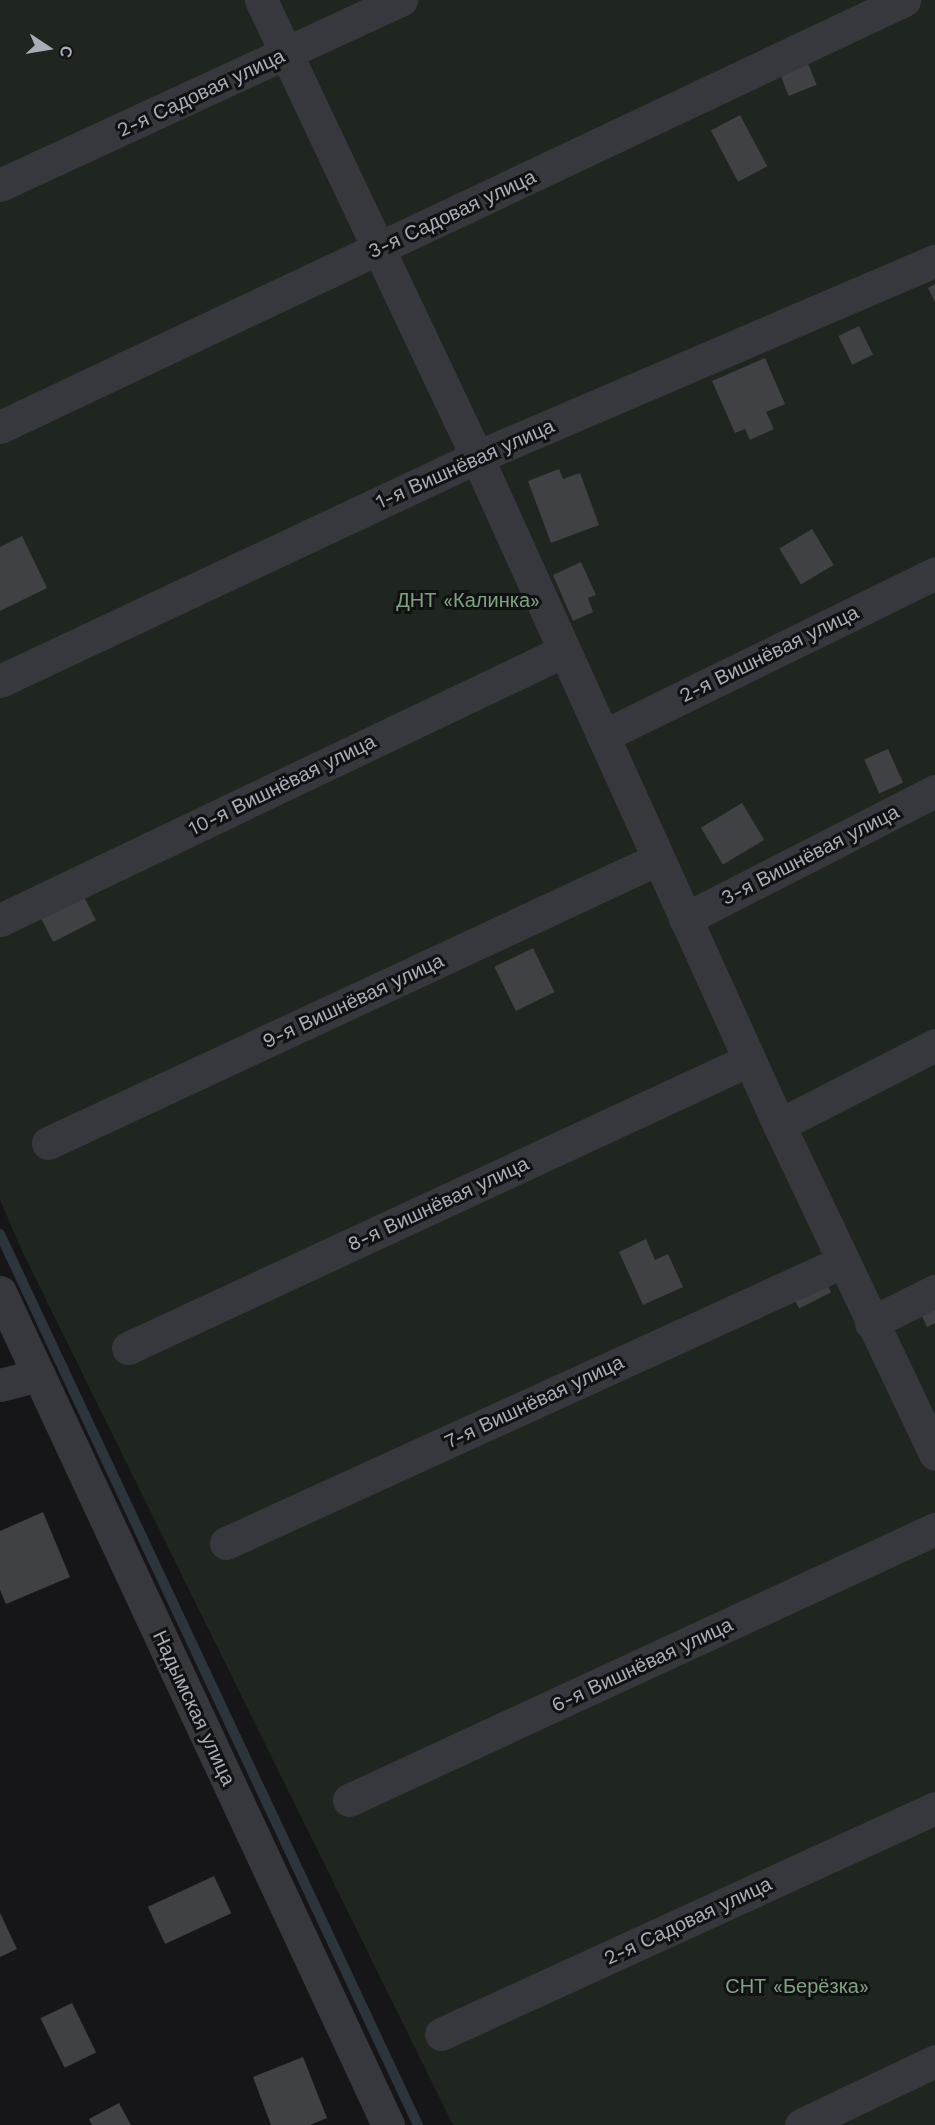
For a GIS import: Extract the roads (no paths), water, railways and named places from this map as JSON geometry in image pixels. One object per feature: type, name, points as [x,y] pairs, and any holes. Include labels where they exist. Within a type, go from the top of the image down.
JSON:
[{"type":"street","points":[[261,0],[477,457],[778,1125],[935,1455]]},
{"type":"street","name":"2-я Садовая улица","points":[[0,185],[401,0]]},
{"type":"street","name":"3-я Садовая улица","points":[[0,427],[904,0]]},
{"type":"street","name":"1-я Вишнёвая улица","points":[[0,681],[477,457],[935,261]]},
{"type":"street","name":"2-я Вишнёвая улица","points":[[603,736],[935,573]]},
{"type":"street","name":"10-я Вишнёвая улица","points":[[0,920],[564,651]]},
{"type":"street","name":"3-я Вишнёвая улица","points":[[685,919],[935,791]]},
{"type":"street","name":"9-я Вишнёвая улица","points":[[48,1143],[658,859]]},
{"type":"street","points":[[778,1125],[935,1045]]},
{"type":"street","name":"8-я Вишнёвая улица","points":[[128,1348],[749,1060]]},
{"type":"street","name":"7-я Вишнёвая улица","points":[[226,1543],[842,1262]]},
{"type":"street","points":[[871,1323],[935,1291]]},
{"type":"street","name":"Надымская улица","points":[[0,1292],[388,2125]]},
{"type":"street","points":[[0,1385],[39,1375]]},
{"type":"street","name":"6-я Вишнёвая улица","points":[[349,1800],[935,1529]]},
{"type":"street","name":"2-я Садовая улица","points":[[441,2034],[935,1808]]},
{"type":"street","points":[[801,2125],[935,2061]]},
{"type":"waterway","points":[[0,1234],[418,2125]]},
{"type":"park label","name":"ДНТ «Калинка»","points":[[468,600]]},
{"type":"park label","name":"СНТ «Берёзка»","points":[[797,1986]]}]
